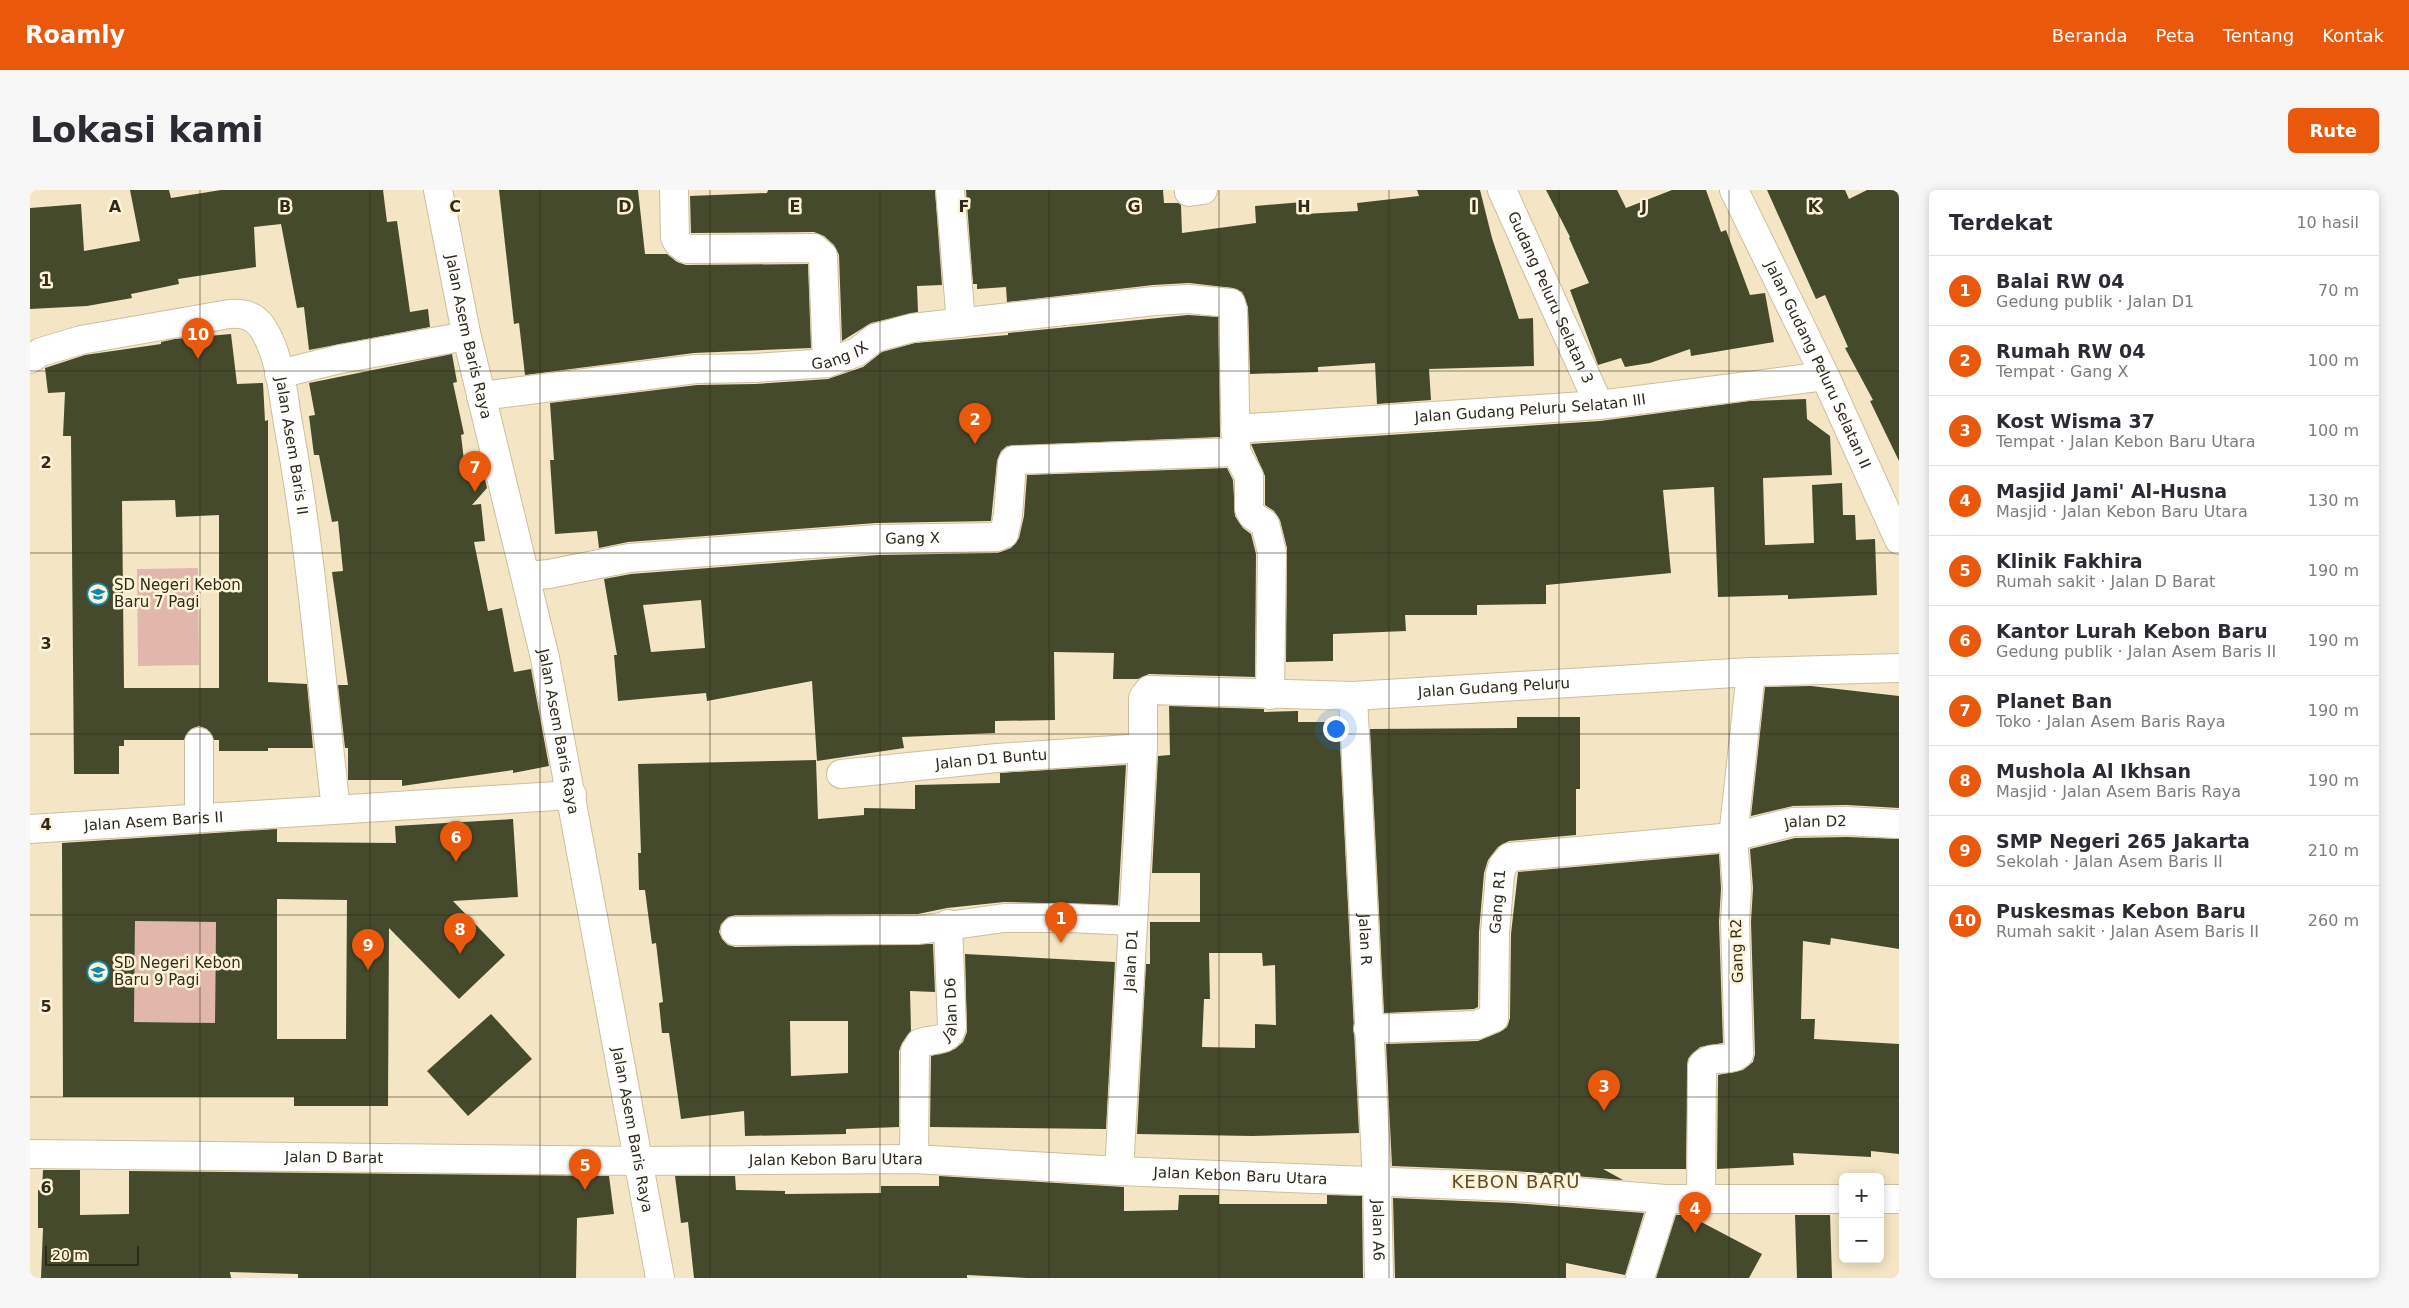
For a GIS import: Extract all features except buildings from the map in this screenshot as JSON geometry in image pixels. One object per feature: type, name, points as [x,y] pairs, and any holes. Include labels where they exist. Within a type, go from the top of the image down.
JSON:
[{"type":"street","name":"Jalan Asem Baris Raya","points":[[438,190],[466,333],[546,658],[660,1278]]},
{"type":"street","points":[[674,190],[675,238],[686,249],[814,248],[819,251],[822,256],[827,364]]},
{"type":"street","points":[[950,190],[961,323]]},
{"type":"street","name":"Gudang Peluru Selatan 3","points":[[1502,190],[1599,405]]},
{"type":"street","name":"Jalan Gudang Peluru Selatan II","points":[[1734,190],[1825,376],[1899,540]]},
{"type":"street","name":"Gang IX","points":[[482,396],[696,369],[827,364],[857,352],[875,338],[896,331],[1154,300],[1224,300],[1231,303],[1233,311],[1236,441]]},
{"type":"street","name":"Jalan Asem Baris II","points":[[30,359],[41,352],[80,340],[242,314],[254,318],[262,326],[269,341],[279,374],[304,519],[336,810]]},
{"type":"street","points":[[279,374],[340,359],[455,338],[466,333]]},
{"type":"street","name":"Jalan Gudang Peluru Selatan III","points":[[1236,441],[1599,405],[1825,376]]},
{"type":"street","points":[[1236,441],[1249,476],[1249,509],[1252,515],[1265,524],[1272,552],[1270,695]]},
{"type":"street","name":"Gang X","points":[[526,576],[549,574],[628,558],[877,539],[998,537],[1004,534],[1008,515],[1012,464],[1014,460],[1236,441]]},
{"type":"street","name":"Jalan Gudang Peluru","points":[[1144,748],[1143,698],[1151,689],[1270,695],[1353,696],[1751,672],[1899,668]]},
{"type":"street","name":"Gang R2","points":[[1701,1200],[1702,1065],[1708,1060],[1734,1058],[1740,1054],[1735,922],[1737,889],[1733,837],[1751,672]]},
{"type":"street","name":"Jalan R","points":[[1353,696],[1377,1182]]},
{"type":"street","points":[[199,742],[199,818]]},
{"type":"street","name":"Jalan D1 Buntu","points":[[841,774],[998,758],[1144,748]]},
{"type":"street","name":"Jalan D1","points":[[1119,1171],[1144,748]]},
{"type":"street","name":"Jalan Asem Baris II","points":[[30,828],[572,795]]},
{"type":"street","name":"Jalan D2","points":[[1733,837],[1793,822],[1847,821],[1899,824]]},
{"type":"street","name":"Gang R1","points":[[1368,1029],[1477,1025],[1494,1018],[1495,933],[1500,874],[1503,865],[1510,857],[1733,837]]},
{"type":"street","points":[[735,931],[919,930],[948,924],[1004,918],[1070,918],[1133,921]]},
{"type":"street","name":"Jalan D6","points":[[914,1159],[915,1051],[920,1043],[946,1038],[952,1027],[948,924]]},
{"type":"street","name":"Jalan D Barat","points":[[30,1154],[638,1161]]},
{"type":"street","name":"Jalan Kebon Baru Utara","points":[[638,1161],[914,1159],[1119,1171],[1514,1187],[1665,1199],[1839,1199]]},
{"type":"street","name":"Jalan A6","points":[[1377,1182],[1380,1278]]},
{"type":"street","points":[[1640,1278],[1665,1199]]},
{"type":"street","points":[[1884,1199],[1899,1199]]},
{"type":"shaded area","points":[[198,568],[199,665],[138,666],[137,569]]},
{"type":"shaded area","points":[[135,921],[216,922],[215,1023],[134,1022]]},
{"type":"place","name":"Puskesmas Kebon Baru","points":[[198,359]]},
{"type":"place","name":"Rumah RW 04","points":[[975,444]]},
{"type":"place","name":"Planet Ban","points":[[475,492]]},
{"type":"place","name":"SD Negeri Kebon Baru 7 Pagi","points":[[98,594]]},
{"type":"place","name":"Kantor Lurah Kebon Baru","points":[[456,862]]},
{"type":"place","name":"Balai RW 04","points":[[1061,943]]},
{"type":"place","name":"Mushola Al Ikhsan","points":[[460,954]]},
{"type":"place","name":"SMP Negeri 265 Jakarta","points":[[368,970]]},
{"type":"place","name":"SD Negeri Kebon Baru 9 Pagi","points":[[98,972]]},
{"type":"place","name":"Kost Wisma 37","points":[[1604,1111]]},
{"type":"place","name":"Klinik Fakhira","points":[[585,1190]]},
{"type":"place","name":"Masjid Jami' Al-Husna","points":[[1695,1233]]},
{"type":"district","name":"KEBON BARU","points":[[1516,1182]]}]
